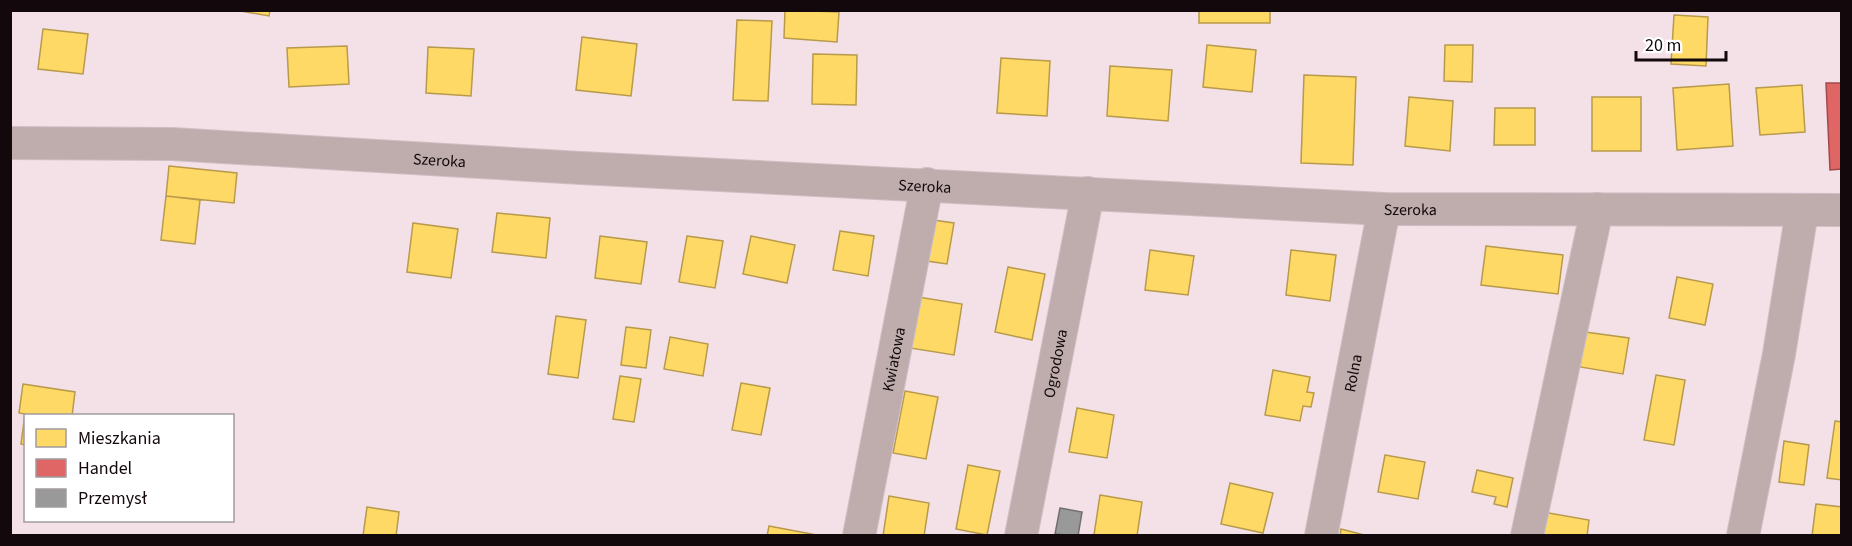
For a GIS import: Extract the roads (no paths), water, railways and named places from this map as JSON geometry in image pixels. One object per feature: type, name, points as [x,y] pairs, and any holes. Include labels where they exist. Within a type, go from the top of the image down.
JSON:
[{"type":"street","name":"Szeroka","points":[[10,143],[160,143],[581,168],[1384,208],[1842,210]]},
{"type":"street","name":"Kwiatowa","points":[[859,536],[927,184]]},
{"type":"street","name":"Ogrodowa","points":[[1021,536],[1088,193]]},
{"type":"street","name":"Rolna","points":[[1321,536],[1384,208]]},
{"type":"street","points":[[1527,536],[1597,208]]},
{"type":"street","points":[[1743,536],[1779,354],[1802,211]]}]
